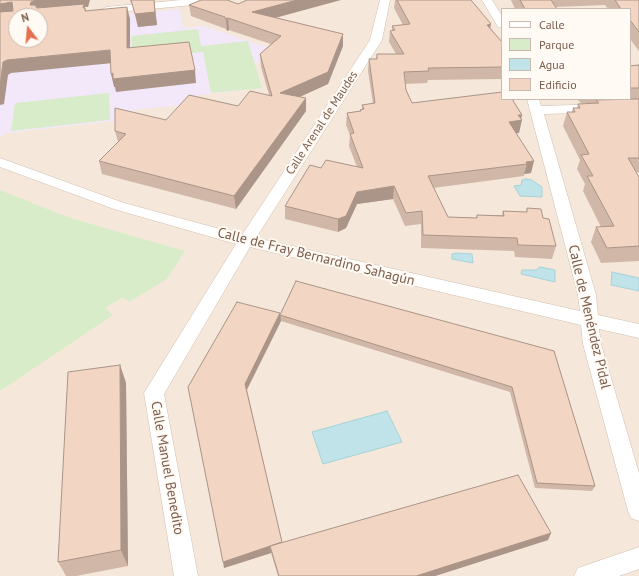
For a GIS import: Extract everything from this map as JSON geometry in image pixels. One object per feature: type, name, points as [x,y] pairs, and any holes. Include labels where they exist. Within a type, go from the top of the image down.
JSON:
[{"type":"street","points":[[92,12],[105,5],[216,0]]},
{"type":"street","name":"Calle Arenal de Maudes","points":[[246,241],[376,40],[385,0]]},
{"type":"street","points":[[486,0],[501,23]]},
{"type":"street","points":[[535,105],[639,107]]},
{"type":"street","name":"Calle de Menéndez Pidal","points":[[535,105],[587,295],[592,344],[639,511]]},
{"type":"street","name":"Calle de Fray Bernardino Sahagún","points":[[0,162],[119,206],[246,241],[497,300],[639,330]]},
{"type":"street","name":"Calle Manuel Benedito","points":[[186,576],[154,393],[246,241]]},
{"type":"street","points":[[586,576],[639,558]]},
{"type":"shaded area","points":[[0,0],[639,0],[639,576],[0,576]]},
{"type":"shaded area","points":[[180,9],[183,28],[204,26],[272,49],[255,65],[262,88],[198,95],[200,103],[116,112],[115,121],[6,133],[0,137],[0,26],[8,33],[8,48],[48,48],[48,21]]},
{"type":"green space","points":[[198,29],[201,46],[248,41],[262,88],[211,93],[203,52],[133,59],[131,36]]},
{"type":"green space","points":[[109,93],[110,120],[11,131],[15,103]]},
{"type":"green space","points":[[0,190],[67,217],[185,251],[167,279],[129,302],[123,297],[105,308],[113,315],[0,391]]},
{"type":"water","points":[[522,180],[532,180],[542,187],[542,197],[520,196],[514,186],[521,185]]},
{"type":"water","points":[[452,254],[472,254],[473,263],[452,259]]},
{"type":"water","points":[[540,267],[555,270],[555,282],[521,274],[522,270],[536,270]]},
{"type":"water","points":[[612,272],[639,278],[639,291],[611,285]]},
{"type":"water","points":[[387,411],[402,442],[323,464],[312,432]]},
{"type":"building","points":[[0,0],[35,0],[31,2],[30,5],[35,5],[37,8],[13,8],[12,2],[0,4]]},
{"type":"building","points":[[131,0],[154,0],[155,12],[135,14]]},
{"type":"building","points":[[201,0],[227,0],[238,4],[247,0],[297,0],[252,12],[343,34],[328,72],[280,93],[306,98],[234,196],[99,161],[126,134],[115,131],[115,108],[166,120],[189,95],[238,106],[250,91],[272,96],[260,54],[281,36],[228,18],[226,19],[225,17],[189,5]]},
{"type":"building","points":[[397,0],[471,0],[491,24],[487,25],[501,41],[501,67],[428,68],[429,71],[404,72],[406,90],[412,103],[501,92],[501,100],[513,100],[522,115],[518,115],[522,120],[509,122],[534,161],[526,162],[527,164],[428,176],[448,217],[477,218],[477,215],[504,216],[503,211],[527,212],[527,208],[541,209],[543,218],[549,219],[556,246],[518,245],[517,238],[423,235],[422,211],[406,213],[394,186],[357,192],[346,216],[338,219],[285,206],[310,165],[321,168],[326,160],[363,168],[350,134],[354,133],[347,113],[361,111],[360,110],[364,109],[362,105],[375,103],[369,59],[377,59],[377,54],[404,54],[390,31],[395,30],[392,26],[410,24]]},
{"type":"building","points":[[520,0],[551,0],[556,8],[524,8]]},
{"type":"building","points":[[615,0],[639,0],[639,32],[631,21],[631,8],[620,8]]},
{"type":"building","points":[[84,4],[83,8],[85,8],[85,11],[127,7],[127,48],[189,42],[195,70],[113,79],[113,73],[111,74],[110,50],[7,60],[3,62],[0,86],[0,12],[8,11],[8,48],[48,48],[48,8],[37,8]]},
{"type":"building","points":[[639,65],[639,88],[631,88],[631,66]]},
{"type":"building","points":[[639,99],[639,158],[628,158],[639,177],[639,246],[607,248],[596,227],[614,226],[587,176],[593,176],[581,155],[589,154],[567,112],[575,112],[573,108],[580,108],[578,104],[599,103],[596,100]]},
{"type":"building","points":[[296,281],[554,351],[595,486],[537,483],[512,387],[280,315]]},
{"type":"building","points":[[237,302],[280,313],[245,384],[282,542],[223,562],[188,387]]},
{"type":"building","points":[[120,365],[121,550],[58,562],[68,372]]},
{"type":"building","points":[[518,475],[551,533],[416,576],[279,576],[270,546]]}]
